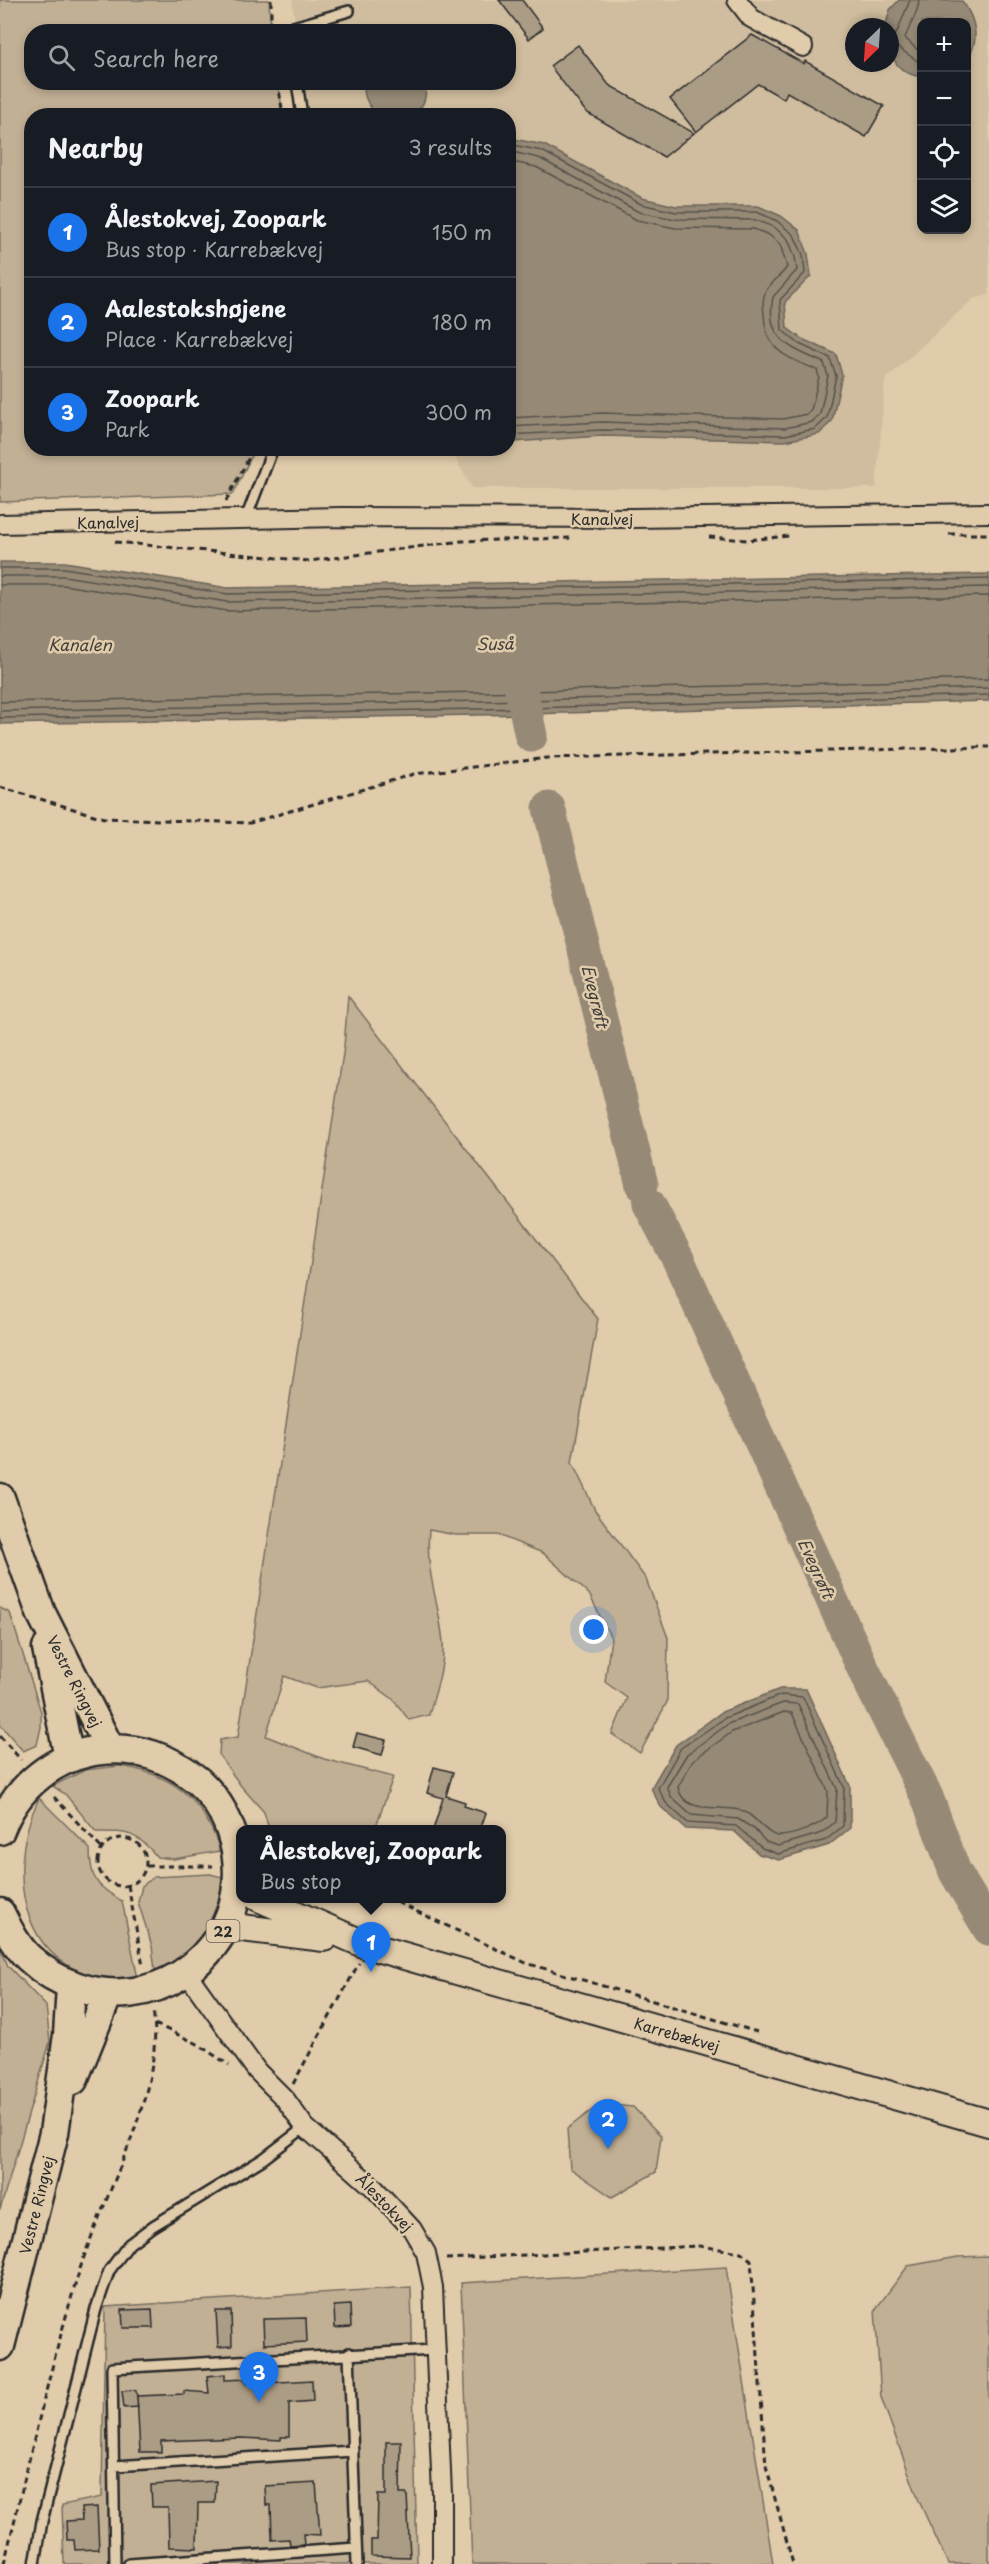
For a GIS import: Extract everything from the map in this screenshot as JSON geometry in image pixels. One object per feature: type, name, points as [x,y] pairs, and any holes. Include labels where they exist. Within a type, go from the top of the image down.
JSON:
[{"type":"main road","name":"Vestre Ringvej","points":[[0,1498],[41,1613],[110,1749]]},
{"type":"main road","name":"Vestre Ringvej","points":[[41,1613],[69,1758]]},
{"type":"main road","name":"22","points":[[4,1813],[28,1785],[69,1758],[90,1751],[110,1749],[137,1751],[163,1758],[186,1771],[207,1789],[222,1811],[233,1835],[236,1851]]},
{"type":"main road","name":"22","points":[[0,1913],[12,1937],[28,1957],[48,1974],[71,1986],[108,1994],[129,1994],[168,1983],[202,1959],[226,1926],[239,1903]]},
{"type":"main road","name":"Karrebækvej","points":[[270,1903],[366,1945]]},
{"type":"main road","name":"Karrebækvej","points":[[226,1926],[283,1931],[366,1945],[989,2123]]},
{"type":"main road","name":"Vestre Ringvej","points":[[0,2346],[54,2133],[68,2035],[71,1986]]},
{"type":"main road","name":"Vestre Ringvej","points":[[54,2133],[108,1994]]},
{"type":"street","points":[[737,0],[751,18],[803,47]]},
{"type":"street","name":"Kanalvej","points":[[0,524],[245,521],[340,517],[633,518],[989,513]]},
{"type":"street","name":"Ålestokvej","points":[[186,1972],[257,2071],[285,2099],[305,2127],[374,2188],[412,2229],[428,2260],[433,2287],[442,2494],[442,2564]]},
{"type":"lane","points":[[304,24],[349,11]]},
{"type":"lane","points":[[298,90],[301,108]]},
{"type":"lane","points":[[245,521],[270,456]]},
{"type":"lane","points":[[35,2564],[48,2498],[96,2309],[109,2271],[129,2244],[145,2232],[263,2159],[305,2127]]},
{"type":"lane","points":[[115,2564],[112,2368],[434,2350]]},
{"type":"lane","points":[[349,2353],[357,2564]]},
{"type":"lane","points":[[114,2466],[353,2451]]},
{"type":"lane","points":[[129,2564],[356,2548]]},
{"type":"path","points":[[271,0],[271,24]]},
{"type":"path","points":[[279,90],[282,108]]},
{"type":"path","points":[[215,521],[250,456]]},
{"type":"path","points":[[943,534],[989,534]]},
{"type":"path","points":[[704,536],[747,540],[794,535]]},
{"type":"path","points":[[113,541],[309,561],[462,541],[578,538]]},
{"type":"path","points":[[0,788],[104,818],[250,823],[414,774],[547,758],[989,747]]},
{"type":"path","points":[[0,1736],[21,1760]]},
{"type":"path","points":[[54,1797],[102,1849]]},
{"type":"path","points":[[115,1839],[131,1839],[143,1850],[146,1866],[140,1878],[128,1885],[112,1883],[106,1879],[99,1864],[102,1849],[115,1839]]},
{"type":"path","points":[[146,1866],[213,1866]]},
{"type":"path","points":[[128,1885],[144,1968]]},
{"type":"path","points":[[397,1903],[526,1963],[762,2033]]},
{"type":"path","points":[[285,2099],[357,1968],[366,1945]]},
{"type":"path","points":[[4,2564],[80,2268],[142,2104],[154,2066],[153,2009]]},
{"type":"path","points":[[155,2024],[196,2043],[227,2065],[257,2071]]},
{"type":"path","points":[[428,2260],[699,2246],[741,2252],[751,2260],[766,2466],[793,2564]]},
{"type":"shaded area","points":[[0,0],[269,0],[271,24],[24,24],[24,90],[279,90],[282,108],[24,108],[24,456],[252,456],[233,494],[0,502]]},
{"type":"shaded area","points":[[292,0],[989,0],[989,295],[973,299],[885,380],[876,488],[472,488],[454,456],[516,456],[516,108],[308,108],[305,90],[516,90],[516,24],[295,24]]},
{"type":"shaded area","points":[[348,996],[598,1319],[572,1462],[595,1510],[646,1579],[668,1638],[667,1702],[640,1753],[612,1734],[627,1698],[605,1682],[611,1638],[589,1594],[543,1553],[498,1535],[456,1535],[429,1530],[429,1560],[443,1651],[439,1679],[429,1715],[409,1720],[393,1699],[368,1681],[317,1688],[284,1676],[266,1736],[324,1759],[393,1777],[376,1825],[268,1825],[264,1812],[241,1786],[219,1755],[220,1740],[238,1737],[344,1047]]},
{"type":"shaded area","points":[[0,1608],[10,1613],[41,1712],[41,1727],[37,1745],[23,1751],[0,1724]]},
{"type":"shaded area","points":[[120,1766],[156,1775],[184,1792],[205,1817],[220,1851],[174,1859],[157,1857],[143,1842],[131,1835],[96,1832],[66,1795],[53,1786],[85,1770]]},
{"type":"shaded area","points":[[39,1798],[90,1849],[91,1868],[100,1886],[122,1901],[137,1974],[131,1978],[95,1976],[67,1965],[45,1946],[31,1921],[23,1893],[22,1861],[27,1829]]},
{"type":"shaded area","points":[[210,1874],[222,1877],[216,1907],[210,1921],[193,1945],[182,1955],[155,1971],[152,1946],[138,1902],[142,1886],[154,1877]]},
{"type":"shaded area","points":[[0,1947],[8,1966],[46,2006],[50,2042],[0,2210]]},
{"type":"shaded area","points":[[600,2104],[633,2107],[661,2136],[656,2172],[612,2197],[570,2168],[567,2129]]},
{"type":"shaded area","points":[[989,2256],[989,2564],[948,2564],[919,2501],[881,2397],[875,2310],[908,2266],[958,2257]]},
{"type":"shaded area","points":[[726,2267],[773,2564],[472,2564],[461,2283]]},
{"type":"shaded area","points":[[411,2287],[417,2564],[64,2564],[62,2505],[102,2497],[105,2307]]},
{"type":"water","points":[[899,0],[962,1],[970,15],[975,29],[971,52],[971,18],[917,18],[917,76],[911,74],[899,67],[899,18],[888,18],[890,10]]},
{"type":"water","points":[[364,90],[425,90],[420,108],[371,108]]},
{"type":"water","points":[[516,139],[544,145],[642,198],[676,206],[758,206],[781,216],[799,230],[808,254],[811,276],[785,302],[787,328],[802,339],[836,354],[842,375],[832,421],[819,434],[785,441],[602,436],[516,442]]},
{"type":"water","name":"Kanalen","points":[[0,562],[65,562],[228,588],[989,574],[989,701],[529,714],[0,724]]},
{"type":"water","points":[[780,1689],[806,1689],[850,1786],[850,1828],[829,1845],[779,1860],[759,1854],[734,1831],[686,1829],[661,1807],[651,1788],[676,1745],[722,1712]]},
{"type":"building","points":[[499,0],[522,0],[543,28],[529,39]]},
{"type":"building","points":[[752,35],[804,64],[805,61],[884,106],[866,137],[787,92],[784,99],[758,84],[696,132],[670,99]]},
{"type":"building","points":[[578,45],[609,85],[694,133],[664,157],[586,112],[550,66]]},
{"type":"building","points":[[357,1733],[386,1740],[382,1755],[353,1747]]},
{"type":"building","points":[[434,1767],[453,1772],[446,1796],[465,1802],[464,1806],[486,1813],[482,1825],[435,1825],[443,1798],[427,1793]]},
{"type":"building","points":[[350,2305],[351,2327],[335,2328],[334,2306]]},
{"type":"building","points":[[152,2309],[153,2328],[123,2328],[122,2310]]},
{"type":"building","points":[[216,2311],[231,2311],[232,2346],[218,2347]]},
{"type":"building","points":[[306,2318],[307,2342],[264,2344],[263,2319]]},
{"type":"building","points":[[225,2374],[225,2380],[246,2379],[246,2384],[312,2380],[313,2401],[289,2403],[289,2437],[281,2437],[281,2440],[241,2438],[161,2441],[161,2452],[140,2452],[137,2396],[184,2394],[184,2391],[209,2393],[207,2376]]},
{"type":"building","points":[[136,2390],[138,2407],[124,2408],[122,2391]]},
{"type":"building","points":[[386,2442],[401,2442],[400,2494],[407,2494],[410,2557],[371,2556],[371,2540],[377,2540],[378,2495],[386,2495]]},
{"type":"building","points":[[216,2481],[215,2503],[198,2503],[197,2548],[169,2547],[168,2507],[152,2507],[151,2485]]},
{"type":"building","points":[[316,2483],[320,2535],[303,2534],[304,2545],[290,2546],[289,2539],[272,2540],[271,2505],[266,2505],[265,2486]]},
{"type":"building","points":[[97,2507],[99,2549],[75,2550],[74,2540],[67,2540],[66,2521],[82,2520],[81,2508]]},
{"type":"waterway","name":"Evegrøft","points":[[517,670],[531,736]]},
{"type":"waterway","name":"Evegrøft","points":[[549,808],[642,1185]]},
{"type":"waterway","name":"Evegrøft","points":[[649,1204],[678,1259],[865,1673],[927,1797],[955,1872],[989,1929]]},
{"type":"place","name":"Ålestokvej, Zoopark","points":[[371,1972]]},
{"type":"place","name":"Aalestokshøjene","points":[[608,2149]]},
{"type":"place","name":"Zoopark","points":[[259,2402]]},
{"type":"water label","name":"Suså","points":[[495,643]]}]
